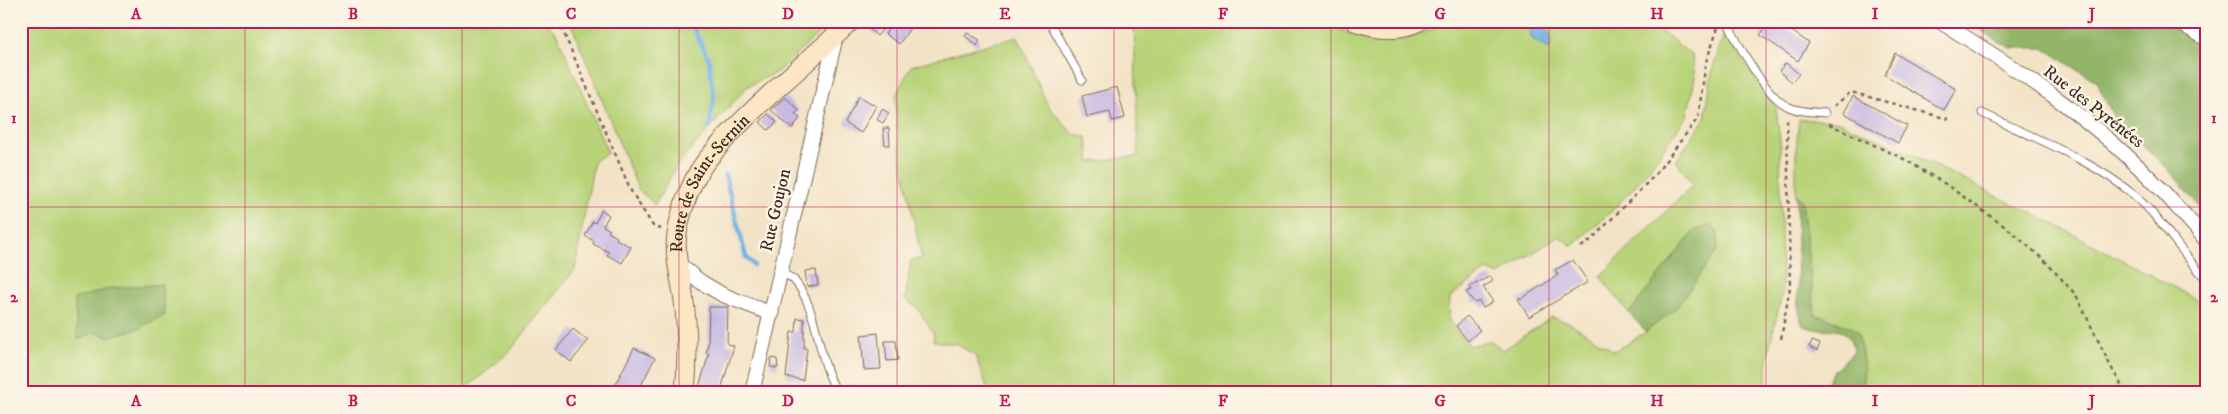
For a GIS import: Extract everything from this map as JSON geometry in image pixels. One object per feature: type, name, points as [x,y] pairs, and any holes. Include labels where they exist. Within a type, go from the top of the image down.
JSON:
[{"type":"street","name":"Route de Saint-Sernin","points":[[685,393],[689,347],[683,294],[677,263],[677,235],[695,180],[710,155],[851,21]]},
{"type":"street","points":[[1355,21],[1384,28],[1410,26],[1419,21]]},
{"type":"street","name":"Rue des Pyrénées","points":[[1939,21],[2033,82],[2101,132],[2158,185],[2207,242]]},
{"type":"street","points":[[2177,21],[2207,39]]},
{"type":"street","name":"Rue Goujon","points":[[752,393],[836,36]]},
{"type":"street","points":[[677,263],[701,282],[723,295],[772,314]]},
{"type":"lane","points":[[1049,21],[1082,80]]},
{"type":"lane","points":[[1727,21],[1734,36],[1767,88],[1786,106],[1825,113]]},
{"type":"lane","points":[[1982,113],[2083,163],[2134,195],[2207,280]]},
{"type":"lane","points":[[780,272],[793,279],[810,309],[819,349],[830,381],[838,393]]},
{"type":"path","points":[[557,21],[560,24],[631,190],[653,226],[677,235]]},
{"type":"path","points":[[1581,247],[1591,240],[1655,175],[1698,118],[1706,62],[1721,21]]},
{"type":"path","points":[[1948,119],[1851,92],[1825,113],[1827,123],[1904,158],[1947,185],[2011,231],[2045,261],[2076,295],[2110,367],[2126,393]]},
{"type":"path","points":[[1781,339],[1790,287],[1786,106]]},
{"type":"green space","points":[[21,21],[545,21],[557,34],[608,153],[594,161],[575,269],[509,352],[461,393],[367,393],[366,391],[365,393],[21,393]]},
{"type":"green space","points":[[570,21],[757,21],[765,27],[770,21],[832,21],[779,71],[748,86],[677,165],[655,205],[638,189]]},
{"type":"green space","points":[[1134,21],[1321,21],[1358,37],[1404,40],[1433,29],[1441,21],[1650,21],[1692,56],[1695,77],[1687,116],[1644,176],[1613,210],[1572,246],[1559,236],[1499,275],[1487,270],[1450,297],[1449,321],[1470,346],[1491,341],[1503,350],[1552,317],[1570,323],[1614,351],[1646,332],[1677,307],[1695,230],[1629,313],[1600,276],[1693,185],[1676,161],[1705,118],[1712,72],[1724,33],[1776,108],[1780,140],[1782,293],[1769,349],[1765,389],[1771,393],[989,393],[975,355],[956,344],[933,341],[934,335],[918,308],[905,300],[911,260],[922,259],[901,158],[896,117],[896,95],[911,66],[1018,37],[1048,106],[1073,134],[1087,137],[1090,162],[1138,156]]},
{"type":"green space","points":[[1964,21],[2167,21],[2207,47],[2207,216],[2171,172],[2115,120],[2096,81],[2043,48],[2011,48]]},
{"type":"green space","points":[[1799,119],[1837,121],[1913,155],[2058,226],[2207,305],[2207,393],[1858,393],[1864,371],[1858,332],[1827,317],[1815,315],[1802,201],[1796,194],[1796,150]]},
{"type":"green space","points":[[1796,194],[1802,201],[1815,315],[1850,327],[1858,332],[1864,371],[1858,393],[1822,393],[1833,372],[1853,352],[1851,341],[1841,331],[1810,328],[1802,325],[1798,306]]},
{"type":"green space","points":[[1710,225],[1718,232],[1717,251],[1677,307],[1646,332],[1629,313],[1695,230]]},
{"type":"green space","points":[[162,284],[165,315],[137,329],[108,337],[95,332],[78,340],[74,299],[111,288]]},
{"type":"water","points":[[1540,22],[1551,38],[1549,49],[1531,38],[1530,30]]},
{"type":"building","points":[[872,21],[882,30],[877,36],[865,25]]},
{"type":"building","points":[[894,21],[915,21],[899,44],[885,34]]},
{"type":"building","points":[[1770,21],[1777,21],[1809,43],[1798,61],[1760,35]]},
{"type":"building","points":[[967,33],[980,40],[977,46],[965,36]]},
{"type":"building","points":[[1895,53],[1956,89],[1944,110],[1885,75]]},
{"type":"building","points":[[1786,63],[1799,74],[1792,82],[1779,71]]},
{"type":"building","points":[[1117,87],[1125,118],[1112,121],[1110,112],[1087,117],[1082,96]]},
{"type":"building","points":[[859,96],[876,106],[861,133],[845,123]]},
{"type":"building","points":[[1853,96],[1907,126],[1898,143],[1844,113]]},
{"type":"building","points":[[785,97],[799,110],[795,114],[800,118],[792,129],[771,110]]},
{"type":"building","points":[[882,109],[889,113],[883,123],[877,120]]},
{"type":"building","points":[[768,114],[777,122],[768,130],[760,122]]},
{"type":"building","points":[[883,128],[889,128],[890,145],[885,145]]},
{"type":"building","points":[[602,210],[609,215],[603,226],[610,230],[608,232],[617,237],[616,239],[631,247],[622,263],[607,255],[609,252],[593,244],[594,241],[585,236],[593,221],[595,223]]},
{"type":"building","points":[[1573,260],[1588,282],[1529,317],[1518,299],[1520,297],[1521,299],[1558,275],[1555,270]]},
{"type":"building","points":[[816,270],[818,285],[807,287],[805,271]]},
{"type":"building","points":[[1490,276],[1493,281],[1483,287],[1493,302],[1483,308],[1479,301],[1475,303],[1466,292],[1471,290],[1470,287]]},
{"type":"building","points":[[709,307],[728,307],[727,344],[734,346],[720,393],[699,393],[698,390],[709,354],[706,353]]},
{"type":"building","points":[[1467,316],[1480,330],[1468,341],[1456,326]]},
{"type":"building","points":[[797,318],[804,319],[804,348],[807,349],[803,380],[786,377],[791,332],[796,332]]},
{"type":"building","points":[[573,329],[588,341],[571,362],[556,350]]},
{"type":"building","points":[[878,333],[881,369],[864,370],[861,335]]},
{"type":"building","points":[[885,341],[896,341],[898,360],[887,361]]},
{"type":"building","points":[[1812,341],[1820,344],[1817,351],[1809,347]]},
{"type":"building","points":[[634,348],[655,358],[637,393],[626,393],[614,387]]},
{"type":"building","points":[[771,358],[777,359],[778,368],[770,367]]},
{"type":"waterway","points":[[690,21],[709,60],[714,98],[709,128]]},
{"type":"waterway","points":[[725,175],[746,257],[754,265]]}]
